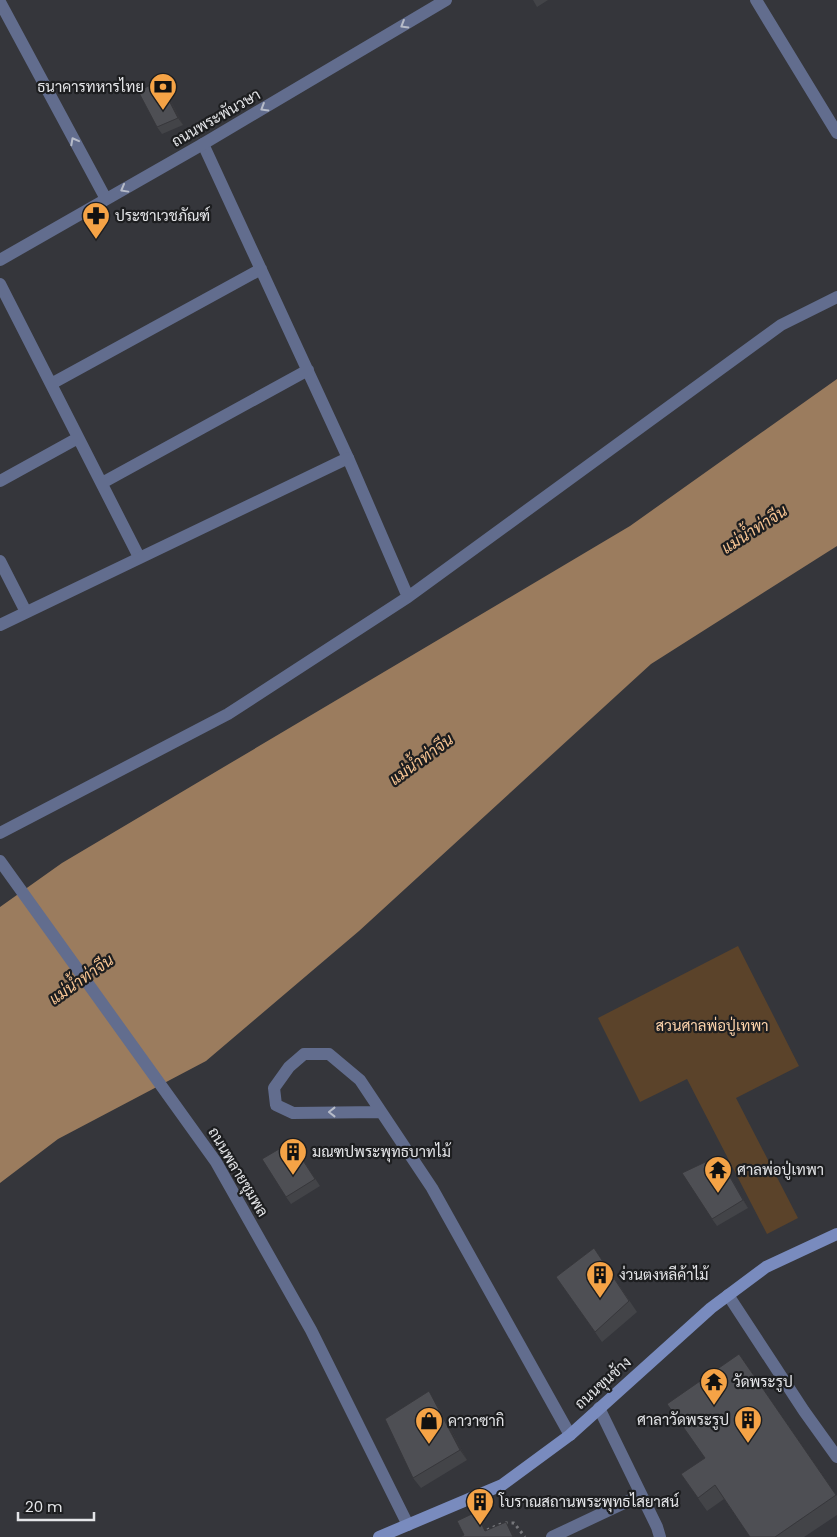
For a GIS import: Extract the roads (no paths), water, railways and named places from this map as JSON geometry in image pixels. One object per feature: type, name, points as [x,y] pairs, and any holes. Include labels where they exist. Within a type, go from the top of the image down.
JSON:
[{"type":"main road","name":"ถนนขุนช้าง","points":[[379,1537],[502,1485],[570,1435],[711,1308],[728,1295],[766,1267],[837,1234]]},
{"type":"street","name":"ถนนพระพันวษา","points":[[0,260],[203,144],[446,0]]},
{"type":"street","points":[[756,0],[837,134]]},
{"type":"street","points":[[0,2],[106,199]]},
{"type":"street","points":[[203,144],[348,458],[408,597]]},
{"type":"street","points":[[51,384],[261,270]]},
{"type":"street","points":[[0,284],[139,557]]},
{"type":"street","points":[[0,833],[228,714],[408,597],[781,325],[837,297]]},
{"type":"street","points":[[102,483],[308,370]]},
{"type":"street","points":[[0,481],[78,438]]},
{"type":"street","points":[[0,624],[348,458]]},
{"type":"street","points":[[0,561],[26,612]]},
{"type":"street","name":"ถนนพลายชุมพล","points":[[0,861],[216,1162],[311,1330],[408,1526]]},
{"type":"street","points":[[381,1112],[293,1113],[276,1105],[274,1088],[289,1067],[304,1054],[329,1054],[360,1080],[432,1188],[570,1435]]},
{"type":"street","points":[[728,1295],[804,1411],[837,1457]]},
{"type":"street","points":[[599,1408],[657,1527],[660,1537]]},
{"type":"street","points":[[552,1537],[641,1495]]},
{"type":"water","name":"แม่น้ำท่าจีน","points":[[837,379],[837,546],[651,664],[359,931],[206,1061],[58,1139],[0,1183],[0,907],[62,863],[630,526]]},
{"type":"place","name":"ธนาคารทหารไทย","points":[[163,111]]},
{"type":"place","name":"ประชาเวชภัณฑ์","points":[[96,240]]},
{"type":"place","name":"มณฑปพระพุทธบาทไม้","points":[[293,1176]]},
{"type":"place","name":"ศาลพ่อปู่เทพา","points":[[718,1194]]},
{"type":"place","name":"ง่วนตงหลีค้าไม้","points":[[600,1299]]},
{"type":"place","name":"วัดพระรูป","points":[[714,1406]]},
{"type":"place","name":"ศาลาวัดพระรูป","points":[[748,1444]]},
{"type":"place","name":"คาวาซากิ","points":[[429,1445]]},
{"type":"place","name":"โบราณสถานพระพุทธไสยาสน์","points":[[480,1526]]},
{"type":"park label","name":"สวนศาลพ่อปู่เทพา","points":[[712,1026]]}]
